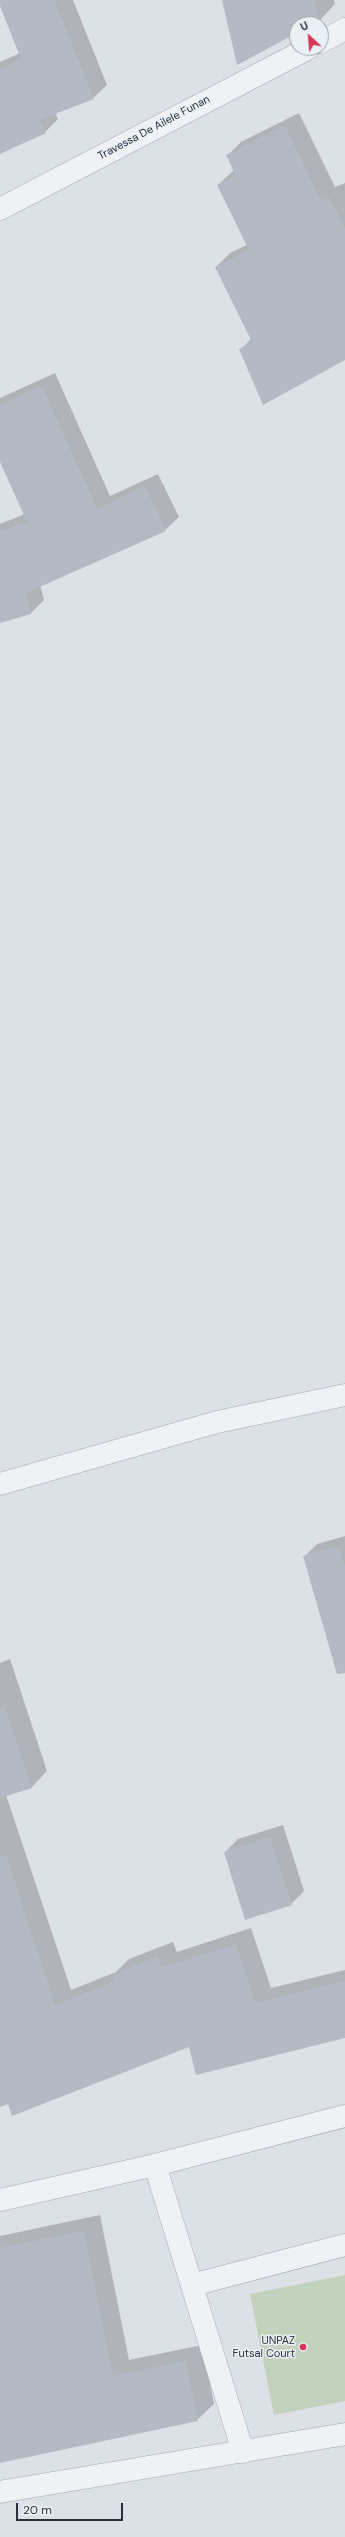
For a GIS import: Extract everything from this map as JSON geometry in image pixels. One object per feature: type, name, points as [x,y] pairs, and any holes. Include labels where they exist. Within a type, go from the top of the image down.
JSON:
[{"type":"street","points":[[329,38],[345,29]]},
{"type":"street","name":"Travessa De Ailele Funan","points":[[0,209],[294,56]]},
{"type":"street","points":[[0,1484],[217,1422],[345,1395]]},
{"type":"street","points":[[0,2200],[154,2165],[345,2116]]},
{"type":"street","points":[[154,2165],[243,2452]]},
{"type":"street","points":[[192,2285],[345,2245]]},
{"type":"street","points":[[0,2492],[345,2434]]},
{"type":"green space","name":"UNPAZ Futsal Court","points":[[345,2275],[345,2401],[274,2415],[250,2294]]},
{"type":"building","points":[[0,0],[54,0],[94,99],[39,120],[46,133],[0,154],[0,69],[21,59],[0,6]]},
{"type":"building","points":[[222,0],[314,0],[319,16],[289,16],[289,37],[237,65]]},
{"type":"building","points":[[285,126],[321,201],[329,197],[345,228],[345,360],[263,405],[239,349],[252,342],[215,267],[249,250],[217,185],[236,176],[226,155]]},
{"type":"building","points":[[42,386],[97,509],[145,486],[166,531],[26,593],[31,614],[0,623],[0,531],[27,522],[0,462],[0,405]]},
{"type":"building","points":[[339,1546],[345,1567],[345,1673],[337,1674],[303,1556]]},
{"type":"building","points":[[5,1707],[32,1788],[0,1798],[0,1708]]},
{"type":"building","points":[[270,1837],[292,1905],[245,1920],[224,1852]]},
{"type":"building","points":[[6,1855],[55,2005],[114,1982],[112,1975],[157,1957],[161,1968],[236,1944],[255,2003],[345,1981],[345,2038],[196,2075],[189,2047],[12,2116],[8,2104],[0,2107],[0,1856]]},
{"type":"building","points":[[84,2231],[113,2376],[186,2361],[198,2421],[0,2463],[0,2248]]},
{"type":"place","name":"UNPAZ Futsal Court","points":[[303,2347]]}]
